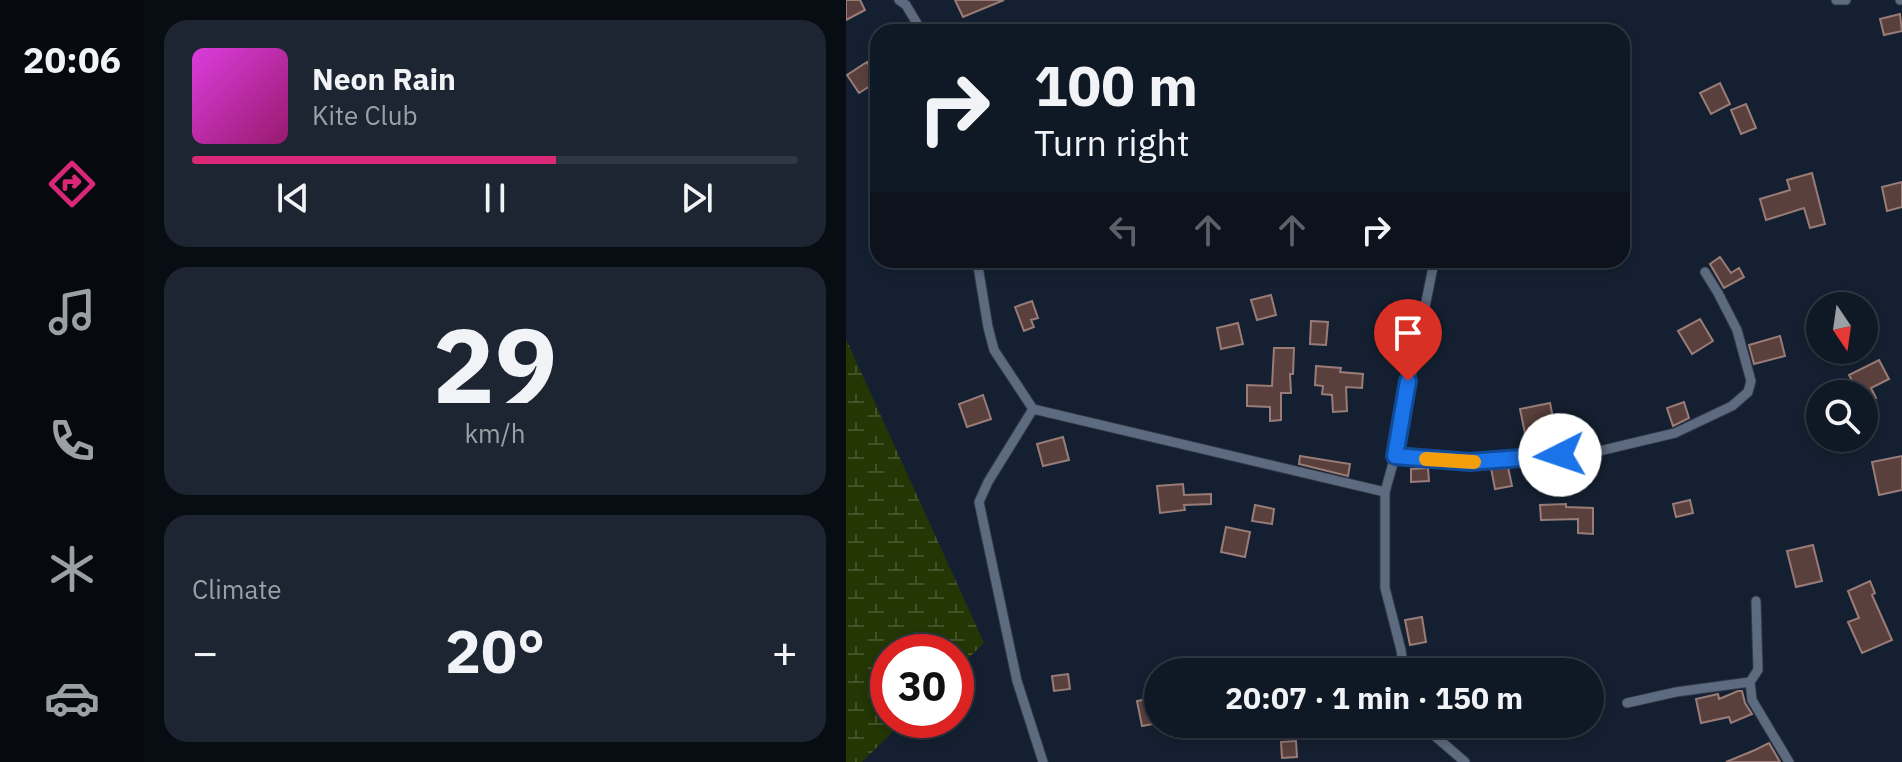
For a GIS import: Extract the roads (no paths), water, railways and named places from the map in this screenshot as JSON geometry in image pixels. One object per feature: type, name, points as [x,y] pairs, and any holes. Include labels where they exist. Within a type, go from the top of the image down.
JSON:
[{"type":"street","points":[[899,0],[906,5],[917,24]]},
{"type":"street","points":[[1836,0],[1846,0]]},
{"type":"street","points":[[978,268],[994,350],[1033,409],[1385,492]]},
{"type":"street","points":[[1402,658],[1385,588],[1385,492],[1433,268]]},
{"type":"street","points":[[1395,456],[1469,462],[1591,453],[1675,433],[1732,406],[1748,392],[1751,381],[1737,330],[1705,272]]},
{"type":"street","points":[[1033,409],[979,502],[1017,681],[1043,762]]},
{"type":"street","points":[[1756,601],[1758,670],[1750,682],[1752,700],[1789,762]]},
{"type":"street","points":[[1627,703],[1676,692],[1750,682]]},
{"type":"street","points":[[1437,738],[1465,762]]}]
